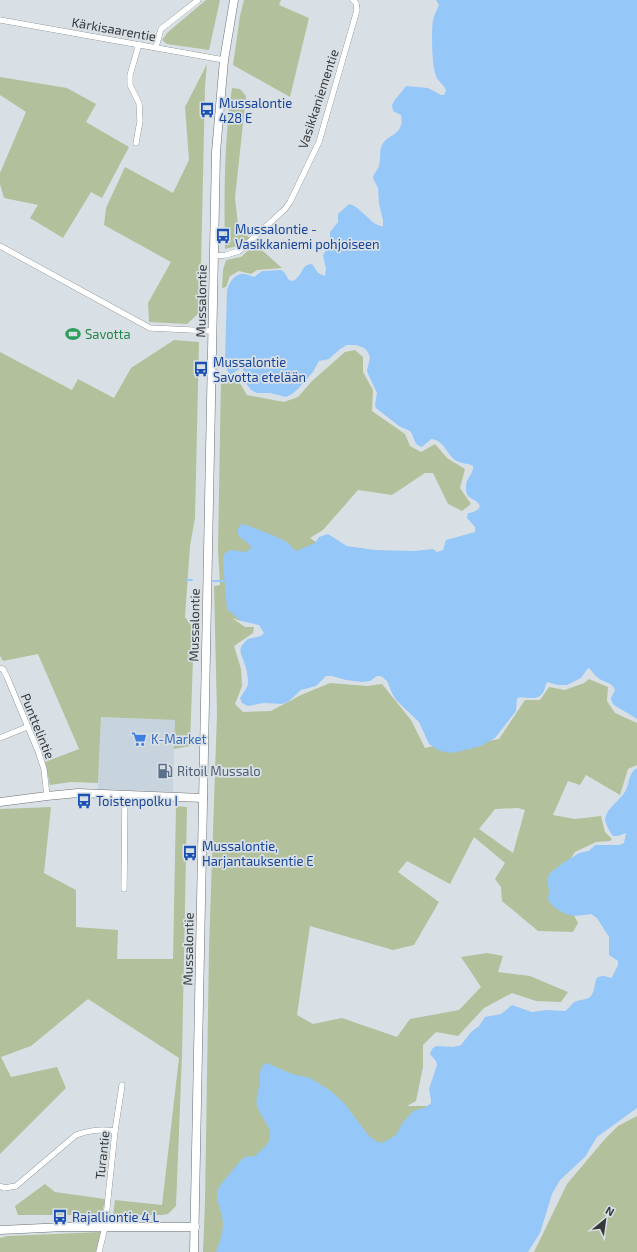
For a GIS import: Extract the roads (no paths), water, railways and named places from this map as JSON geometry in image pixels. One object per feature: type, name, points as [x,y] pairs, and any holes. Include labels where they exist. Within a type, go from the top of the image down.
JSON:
[{"type":"main road","name":"Mussalontie","points":[[194,1252],[216,152],[224,60],[234,0]]},
{"type":"main road","points":[[0,802],[78,793],[203,798]]},
{"type":"main road","points":[[0,1230],[65,1227],[195,1227]]},
{"type":"street","points":[[156,47],[161,29],[198,0]]},
{"type":"street","name":"Vasikkaniementie","points":[[213,256],[226,255],[239,251],[285,209],[295,192],[319,142],[357,10],[356,3],[353,0]]},
{"type":"street","name":"Kärkisaarentie","points":[[0,20],[224,60]]},
{"type":"street","points":[[136,143],[140,121],[139,103],[130,85],[130,74],[138,44]]},
{"type":"street","points":[[0,246],[150,328],[212,331]]},
{"type":"street","name":"Punttelintie","points":[[0,668],[3,669],[7,677],[38,751],[44,769],[47,796]]},
{"type":"street","points":[[0,738],[27,727]]},
{"type":"street","points":[[124,889],[125,794]]},
{"type":"street","name":"Turantie","points":[[99,1252],[105,1227],[115,1131],[122,1085]]},
{"type":"street","points":[[0,1186],[4,1188],[16,1186],[76,1135],[101,1129],[115,1131]]},
{"type":"water","points":[[436,0],[637,0],[637,719],[614,705],[611,698],[615,690],[614,687],[599,679],[588,668],[581,678],[567,685],[558,685],[547,682],[542,694],[536,698],[517,698],[516,711],[495,738],[481,746],[453,753],[440,751],[429,744],[419,722],[396,700],[387,681],[381,676],[377,676],[370,681],[362,682],[326,676],[316,686],[301,690],[289,701],[283,704],[263,703],[248,706],[242,703],[240,698],[247,688],[248,682],[246,669],[240,652],[242,646],[248,639],[261,636],[264,633],[259,625],[241,621],[227,609],[223,562],[224,554],[230,550],[246,552],[251,548],[250,545],[238,534],[238,528],[242,524],[282,539],[296,551],[315,543],[319,537],[328,534],[347,546],[375,550],[414,551],[433,549],[437,552],[443,550],[446,540],[475,532],[475,527],[467,518],[468,513],[479,509],[480,507],[476,501],[468,496],[466,491],[466,483],[473,466],[455,460],[442,444],[435,440],[431,439],[422,447],[419,446],[410,431],[399,426],[376,408],[377,393],[367,370],[370,358],[368,352],[364,348],[356,345],[347,345],[329,359],[319,361],[313,372],[298,389],[286,397],[270,393],[257,393],[251,390],[245,382],[243,369],[240,369],[230,375],[227,370],[225,360],[227,291],[234,278],[241,274],[254,277],[262,271],[281,270],[289,280],[293,281],[299,276],[306,266],[312,264],[318,273],[325,276],[326,269],[323,255],[330,244],[330,232],[338,222],[338,214],[349,204],[354,206],[375,223],[383,226],[378,188],[373,178],[379,166],[384,141],[398,131],[402,122],[401,115],[393,111],[392,105],[406,86],[428,88],[441,95],[444,95],[446,91],[445,87],[437,78],[432,49],[433,18],[439,5]]},
{"type":"water","points":[[637,768],[637,1108],[597,1137],[585,1157],[560,1180],[552,1194],[540,1233],[528,1252],[216,1252],[222,1234],[223,1224],[217,1199],[217,1191],[242,1159],[245,1157],[255,1156],[270,1140],[268,1126],[257,1106],[260,1073],[264,1064],[267,1063],[292,1074],[310,1078],[331,1091],[345,1104],[369,1136],[382,1143],[396,1135],[403,1122],[413,1111],[426,1107],[431,1103],[429,1089],[437,1065],[436,1061],[430,1054],[432,1049],[436,1046],[453,1047],[461,1045],[471,1032],[479,1026],[485,1017],[501,1014],[512,1005],[532,1012],[546,1010],[565,1011],[575,1002],[587,999],[593,994],[597,978],[600,976],[612,977],[618,965],[618,961],[609,955],[609,937],[597,918],[591,914],[577,916],[570,915],[556,908],[548,899],[549,890],[547,880],[550,873],[563,863],[579,853],[589,851],[595,845],[619,845],[624,843],[626,833],[613,836],[605,819],[611,807],[624,794],[632,772]]},
{"type":"waterway","points":[[187,580],[192,580]]},
{"type":"waterway","points":[[213,581],[225,581]]},
{"type":"place","name":"Mussalontie 428 E","points":[[207,110]]},
{"type":"place","name":"Mussalontie - Vasikkaniemi pohjoiseen","points":[[223,236]]},
{"type":"place","name":"Savotta","points":[[73,334]]},
{"type":"place","name":"Mussalontie Savotta etelään","points":[[201,369]]},
{"type":"place","name":"K-Market","points":[[139,739]]},
{"type":"place","name":"Ritoil Mussalo","points":[[165,771]]},
{"type":"place","name":"Toistenpolku I","points":[[84,801]]},
{"type":"place","name":"Mussalontie, Harjantauksentie E","points":[[190,853]]},
{"type":"place","name":"Rajalliontie 4 L","points":[[60,1217]]}]
